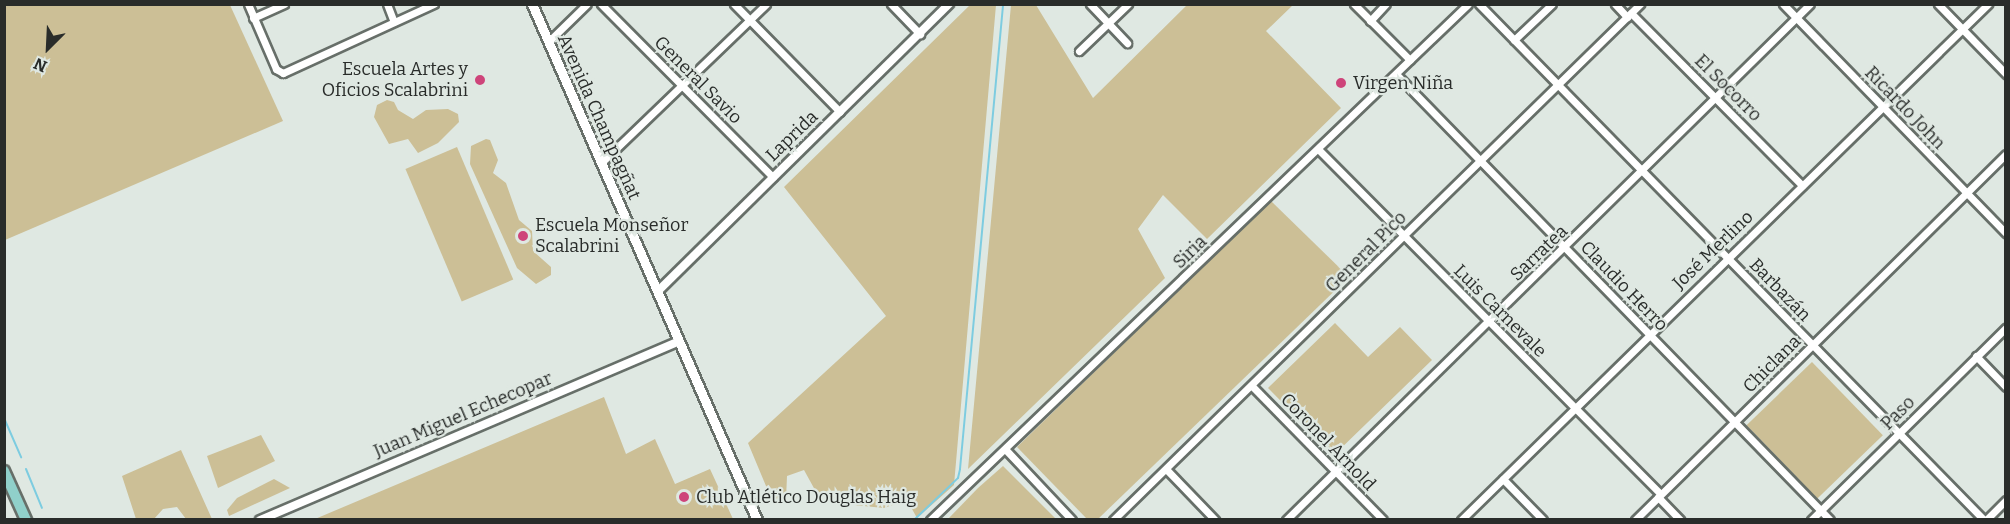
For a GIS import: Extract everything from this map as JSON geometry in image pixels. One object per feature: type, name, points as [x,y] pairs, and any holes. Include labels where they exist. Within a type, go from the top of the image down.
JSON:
[{"type":"main road","name":"Avenida Champagñat","points":[[532,4],[757,519]]},
{"type":"main road","points":[[4,471],[26,519]]},
{"type":"street","points":[[248,4],[278,72],[434,4]]},
{"type":"street","points":[[254,18],[284,4]]},
{"type":"street","points":[[387,4],[394,22]]},
{"type":"street","points":[[548,42],[587,4]]},
{"type":"street","name":"General Savio","points":[[601,4],[773,177]]},
{"type":"street","points":[[734,4],[840,112]]},
{"type":"street","points":[[602,163],[766,4]]},
{"type":"street","points":[[891,4],[920,34]]},
{"type":"street","name":"Laprida","points":[[658,291],[949,4]]},
{"type":"street","points":[[1090,4],[1127,43]]},
{"type":"street","points":[[1079,51],[1128,4]]},
{"type":"street","points":[[1354,4],[1410,60]]},
{"type":"street","points":[[1370,21],[1386,4]]},
{"type":"street","name":"Siria","points":[[930,519],[1006,450],[1468,4]]},
{"type":"street","name":"Barbazán","points":[[1479,4],[1898,434],[1985,519]]},
{"type":"street","points":[[1514,40],[1552,4]]},
{"type":"street","name":"El Socorro","points":[[1615,4],[1717,98],[1802,184]]},
{"type":"street","name":"General Pico","points":[[1113,519],[1252,386],[1640,4]]},
{"type":"street","name":"Ricardo John","points":[[1783,4],[2006,233]]},
{"type":"street","name":"Sarratea","points":[[1286,519],[1566,248],[1809,4]]},
{"type":"street","points":[[1938,4],[2006,74]]},
{"type":"street","name":"José Merlino","points":[[1461,519],[1988,4]]},
{"type":"street","name":"Claudio Herro","points":[[1396,74],[1830,519]]},
{"type":"street","name":"Luis Carnevale","points":[[1318,149],[1575,407],[1680,519]]},
{"type":"street","name":"Chiclana","points":[[1635,519],[2006,154]]},
{"type":"street","name":"Paso","points":[[1811,519],[2006,328]]},
{"type":"street","name":"Juan Miguel Echecopar","points":[[260,519],[679,341]]},
{"type":"street","points":[[1976,356],[2006,387]]},
{"type":"street","name":"Coronel Arnold","points":[[1252,386],[1383,519]]},
{"type":"street","points":[[1006,450],[1072,519]]},
{"type":"street","points":[[1166,469],[1215,519]]},
{"type":"street","points":[[1503,478],[1543,519]]},
{"type":"street","points":[[1985,519],[2006,500]]},
{"type":"shaded area","points":[[5,4],[230,5],[283,121],[5,240]]},
{"type":"shaded area","points":[[971,4],[996,5],[954,485],[917,518],[907,500],[884,508],[843,504],[815,490],[804,470],[787,476],[786,500],[774,505],[748,443],[886,316],[784,187]]},
{"type":"shaded area","points":[[1011,5],[1036,5],[1093,98],[1187,5],[1293,5],[1266,31],[1341,108],[1207,239],[1163,195],[1138,229],[1165,278],[968,469]]},
{"type":"shaded area","points":[[387,100],[394,102],[398,110],[413,119],[426,110],[448,109],[458,114],[459,122],[438,143],[418,153],[408,139],[389,144],[374,117],[377,105]]},
{"type":"shaded area","points":[[486,139],[490,140],[498,160],[493,173],[506,183],[519,220],[532,231],[533,251],[551,267],[551,275],[536,284],[517,268],[470,164],[471,146]]},
{"type":"shaded area","points":[[457,147],[513,280],[462,301],[405,169]]},
{"type":"shaded area","points":[[1271,201],[1349,277],[1098,519],[1087,519],[1017,447]]},
{"type":"shaded area","points":[[1335,323],[1368,357],[1400,327],[1432,360],[1334,455],[1268,388]]},
{"type":"shaded area","points":[[1812,362],[1883,435],[1817,499],[1747,425]]},
{"type":"shaded area","points":[[604,397],[626,454],[655,439],[675,484],[710,469],[733,519],[315,519]]},
{"type":"shaded area","points":[[261,435],[275,461],[218,488],[207,456]]},
{"type":"shaded area","points":[[181,450],[212,519],[186,519],[177,507],[163,509],[154,519],[136,519],[122,476]]},
{"type":"shaded area","points":[[1003,466],[1056,519],[948,519],[978,488]]},
{"type":"shaded area","points":[[274,479],[290,488],[229,516],[227,510],[237,498]]},
{"type":"waterway","points":[[914,520],[958,478],[960,469],[1003,4]]},
{"type":"waterway","points":[[4,418],[21,457]]},
{"type":"waterway","points":[[26,469],[42,508]]},
{"type":"place","name":"Escuela Artes y Oficios Scalabrini","points":[[480,80]]},
{"type":"place","name":"Virgen Niña","points":[[1341,83]]},
{"type":"place","name":"Escuela Monseñor Scalabrini","points":[[523,236]]},
{"type":"place","name":"Club Atlético Douglas Haig","points":[[684,497]]}]
